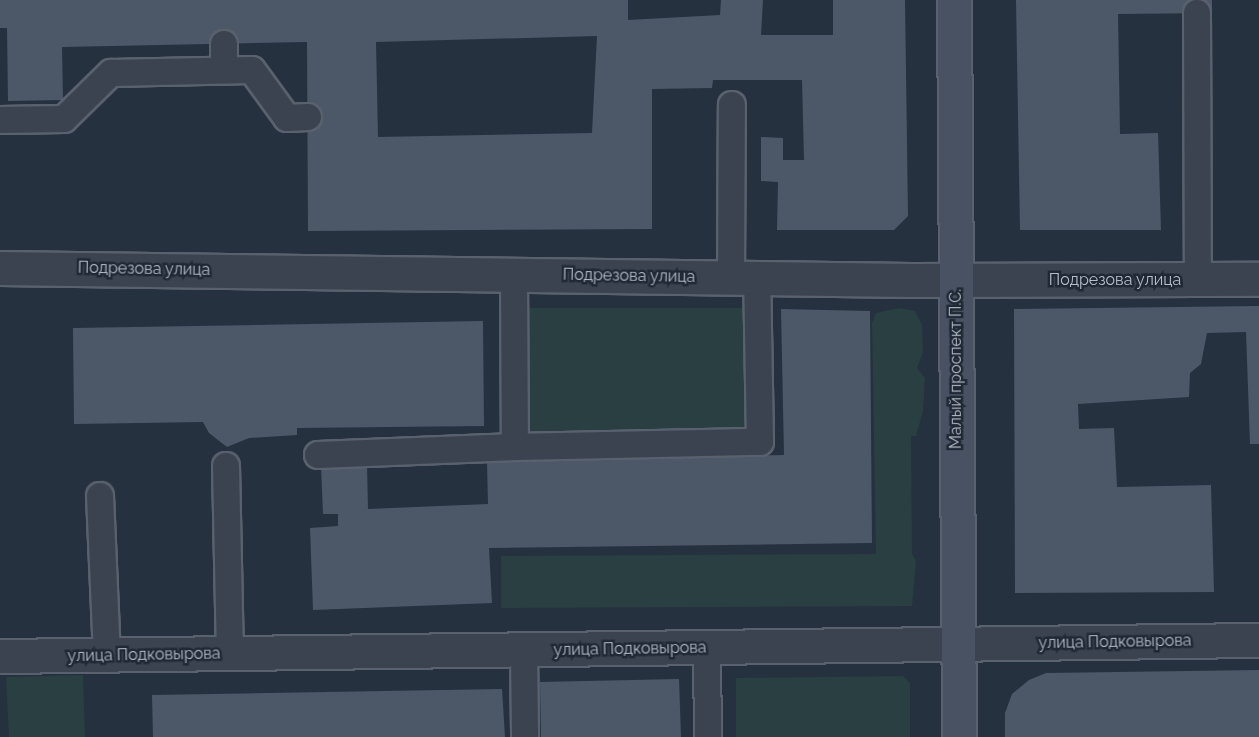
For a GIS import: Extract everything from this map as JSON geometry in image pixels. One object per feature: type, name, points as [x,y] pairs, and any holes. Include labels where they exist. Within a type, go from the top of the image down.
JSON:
[{"type":"street","name":"Малый проспект П.С.","points":[[954,0],[959,737]]},
{"type":"street","name":"Подрезова улица","points":[[0,268],[956,280],[1259,279]]},
{"type":"street","name":"улица Подковырова","points":[[0,656],[1259,640]]},
{"type":"lane","points":[[1197,13],[1198,280]]},
{"type":"lane","points":[[224,44],[224,70]]},
{"type":"lane","points":[[0,120],[64,119],[111,73],[224,70],[252,70],[287,118],[308,117]]},
{"type":"lane","points":[[318,455],[515,447],[760,442],[744,278],[732,105]]},
{"type":"lane","points":[[514,274],[515,447]]},
{"type":"lane","points":[[226,466],[230,653]]},
{"type":"lane","points":[[100,496],[107,655]]},
{"type":"lane","points":[[707,648],[708,737]]},
{"type":"lane","points":[[524,650],[525,737]]},
{"type":"green space","points":[[516,308],[754,308],[757,432],[518,436]]},
{"type":"green space","points":[[899,308],[915,311],[922,325],[923,352],[917,368],[925,378],[923,411],[916,436],[911,436],[912,554],[916,561],[912,606],[501,608],[501,556],[876,554],[872,323],[876,313]]},
{"type":"green space","points":[[83,675],[85,737],[9,737],[6,677]]},
{"type":"green space","points":[[903,676],[910,683],[910,737],[736,737],[736,678]]},
{"type":"building","points":[[0,0],[628,0],[628,20],[720,15],[721,0],[763,0],[761,35],[833,35],[833,0],[905,0],[908,216],[894,230],[777,230],[778,182],[761,181],[761,137],[783,138],[783,160],[804,160],[802,80],[713,80],[712,88],[652,89],[652,229],[308,231],[307,42],[62,47],[63,100],[8,101],[7,28],[0,28]],"holes":[[[597,36],[592,133],[378,137],[376,42]]]},
{"type":"building","points":[[1016,0],[1212,0],[1212,13],[1118,14],[1120,134],[1158,133],[1161,230],[1020,230]]},
{"type":"building","points":[[1259,306],[1259,444],[1250,444],[1246,332],[1207,333],[1201,364],[1190,373],[1189,397],[1078,404],[1079,429],[1114,428],[1117,487],[1211,485],[1214,592],[1015,593],[1014,309]]},
{"type":"building","points":[[781,309],[870,311],[872,543],[489,548],[492,603],[313,610],[310,528],[338,526],[338,514],[323,514],[321,466],[367,464],[368,509],[488,504],[487,462],[784,455]]},
{"type":"building","points":[[483,321],[484,426],[297,428],[297,435],[249,438],[227,447],[209,433],[203,422],[74,424],[73,328]]},
{"type":"building","points":[[1259,670],[1259,737],[1005,737],[1005,713],[1012,694],[1029,680],[1046,673]]},
{"type":"building","points":[[679,679],[681,737],[541,737],[540,682]]},
{"type":"building","points":[[502,689],[505,737],[153,737],[152,695]]}]
